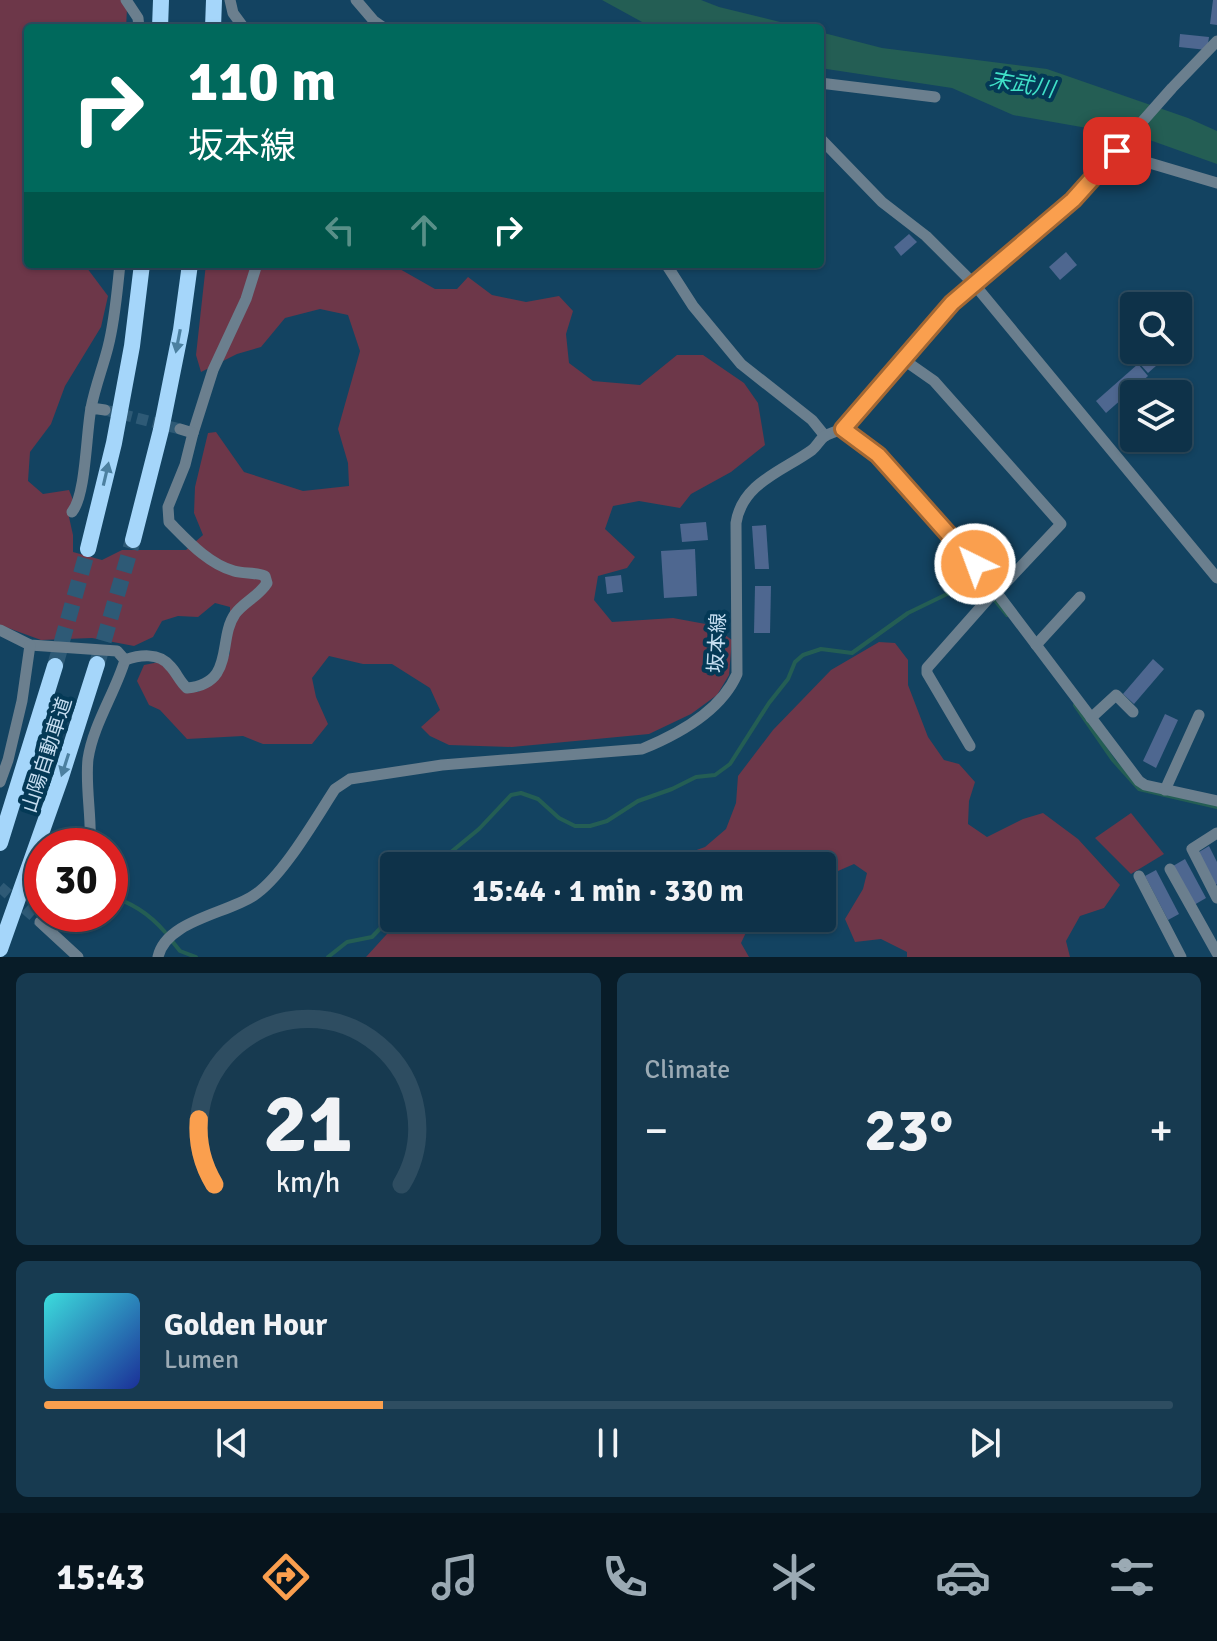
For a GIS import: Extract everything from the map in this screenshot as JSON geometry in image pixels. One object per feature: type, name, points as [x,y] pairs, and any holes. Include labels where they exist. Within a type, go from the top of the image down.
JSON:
[{"type":"highway","points":[[160,24],[161,0]]},
{"type":"highway","points":[[213,24],[214,0]]},
{"type":"highway","points":[[88,549],[114,443],[132,346],[142,268]]},
{"type":"highway","points":[[133,540],[161,430],[189,268]]},
{"type":"highway","name":"山陽自動車道","points":[[0,949],[97,664]]},
{"type":"highway","name":"山陽自動車道","points":[[0,843],[55,666]]},
{"type":"street","points":[[126,0],[139,24]]},
{"type":"street","points":[[230,0],[233,13],[241,24]]},
{"type":"street","points":[[356,0],[378,24]]},
{"type":"street","name":"坂本線","points":[[158,957],[166,940],[180,928],[234,906],[271,882],[335,789],[350,779],[442,765],[642,749],[695,721],[721,701],[737,674],[736,523],[738,509],[747,496],[759,484],[815,448],[825,436],[843,429],[952,303],[1073,200],[1217,41]]},
{"type":"street","points":[[824,83],[935,97]]},
{"type":"street","points":[[824,142],[882,202],[926,236],[974,284],[1217,578]]},
{"type":"street","points":[[1120,148],[1126,156],[1217,183]]},
{"type":"street","points":[[72,512],[82,488],[87,430],[95,387],[108,348],[120,268]]},
{"type":"street","points":[[91,828],[88,761],[92,743],[125,660],[137,656],[158,657],[169,663],[187,688],[197,687],[211,678],[221,664],[233,617],[267,583],[265,576],[235,572],[215,563],[169,522],[168,507],[185,465],[213,370],[246,299],[256,268]]},
{"type":"street","points":[[669,268],[693,306],[741,364],[812,420],[825,436]]},
{"type":"street","points":[[904,360],[934,381],[1061,524],[927,668],[927,673],[970,746]]},
{"type":"street","points":[[91,408],[105,410]]},
{"type":"street","points":[[180,429],[193,433]]},
{"type":"street","points":[[843,429],[878,455],[1036,645],[1139,781],[1217,801]]},
{"type":"street","points":[[1036,645],[1080,597]]},
{"type":"street","points":[[0,630],[30,645],[117,651],[125,660]]},
{"type":"street","points":[[0,782],[22,701],[30,645]]},
{"type":"street","points":[[1091,718],[1116,695],[1133,712]]},
{"type":"street","points":[[1165,790],[1199,715]]},
{"type":"street","points":[[1217,833],[1192,849],[1217,898]]},
{"type":"street","points":[[1170,869],[1217,953]]},
{"type":"street","points":[[1139,876],[1181,957]]},
{"type":"street","points":[[51,932],[78,957]]},
{"type":"shaded area","points":[[0,0],[123,0],[127,9],[126,24],[24,24],[24,268],[87,268],[108,296],[101,327],[65,386],[51,424],[30,452],[28,481],[43,494],[69,490],[73,500],[69,517],[73,552],[102,560],[122,550],[186,550],[203,535],[194,513],[195,487],[208,433],[216,432],[244,472],[303,491],[349,486],[348,463],[338,429],[360,351],[348,315],[320,309],[285,318],[261,347],[237,354],[201,372],[196,355],[206,268],[398,268],[435,289],[457,289],[468,277],[492,295],[526,302],[559,296],[573,311],[566,334],[569,363],[593,381],[640,385],[677,355],[703,355],[744,383],[758,403],[765,445],[731,472],[691,494],[680,508],[639,501],[613,506],[605,529],[635,557],[627,568],[598,576],[594,600],[612,622],[673,618],[711,625],[732,640],[729,675],[717,695],[691,714],[649,734],[512,747],[449,745],[430,736],[421,727],[440,710],[430,688],[392,664],[363,664],[329,656],[312,678],[316,697],[328,724],[312,744],[263,744],[243,736],[187,739],[160,710],[149,705],[137,681],[144,665],[159,662],[180,688],[198,692],[217,680],[230,653],[230,607],[215,603],[198,617],[178,616],[162,621],[153,637],[134,646],[92,638],[41,640],[0,625]]},
{"type":"shaded area","points":[[879,642],[895,643],[908,660],[908,685],[928,737],[944,760],[959,764],[975,782],[969,801],[968,824],[987,837],[1043,813],[1078,839],[1120,885],[1104,908],[1080,916],[1066,941],[1070,957],[907,957],[907,952],[881,939],[855,942],[845,919],[863,889],[867,873],[854,864],[836,872],[836,852],[691,852],[705,847],[726,829],[736,803],[738,776],[773,730],[831,670]]},
{"type":"shaded area","points":[[1131,813],[1164,854],[1131,874],[1095,838]]},
{"type":"shaded area","points":[[389,932],[746,932],[741,943],[749,957],[366,957]]},
{"type":"water","points":[[602,0],[701,0],[788,24],[646,24]]},
{"type":"water","name":"末武川","points":[[824,33],[882,48],[1047,69],[1217,131],[1217,164],[1144,138],[1013,115],[952,88],[824,69]]},
{"type":"building","points":[[1213,0],[1217,0],[1217,25],[1210,24]]},
{"type":"building","points":[[1180,34],[1209,37],[1207,50],[1179,47]]},
{"type":"building","points":[[909,234],[917,242],[901,256],[894,247]]},
{"type":"building","points":[[1066,252],[1077,265],[1060,280],[1049,267]]},
{"type":"building","points":[[1138,364],[1148,376],[1143,380],[1120,380],[1120,401],[1106,413],[1096,401]]},
{"type":"building","points":[[1140,364],[1158,364],[1148,373]]},
{"type":"building","points":[[706,522],[708,540],[682,542],[680,524]]},
{"type":"building","points":[[766,525],[769,569],[755,569],[752,526]]},
{"type":"building","points":[[695,549],[697,596],[664,598],[661,551]]},
{"type":"building","points":[[621,575],[623,592],[607,594],[605,577]]},
{"type":"building","points":[[755,586],[771,586],[770,633],[754,633]]},
{"type":"building","points":[[1153,659],[1164,669],[1134,704],[1123,694]]},
{"type":"building","points":[[1165,714],[1178,720],[1156,768],[1143,761]]},
{"type":"building","points":[[1209,846],[1217,862],[1215,885],[1199,852]]},
{"type":"building","points":[[1185,859],[1206,898],[1194,905],[1173,866]]},
{"type":"building","points":[[1156,870],[1179,914],[1168,920],[1145,876]]},
{"type":"waterway","points":[[451,852],[479,829],[511,795],[521,793],[538,799],[559,818],[575,826],[590,826],[607,821],[638,801],[696,777],[715,775],[730,764],[788,679],[795,662],[803,655],[821,649],[852,653],[908,613],[979,581],[1007,615]]},
{"type":"waterway","points":[[1075,705],[1113,760],[1139,789],[1217,807]]},
{"type":"waterway","points":[[128,903],[154,920],[165,932]]},
{"type":"waterway","points":[[328,957],[347,942],[372,937],[380,929]]},
{"type":"waterway","points":[[172,941],[180,951],[196,957]]},
{"type":"tunnel","points":[[105,410],[180,429]]},
{"type":"tunnel","points":[[97,664],[133,540]]},
{"type":"tunnel","points":[[55,666],[88,549]]},
{"type":"tunnel","points":[[0,887],[24,908]]},
{"type":"route","points":[[975,564],[878,455],[843,429],[952,303],[1073,200],[1117,151]]}]
